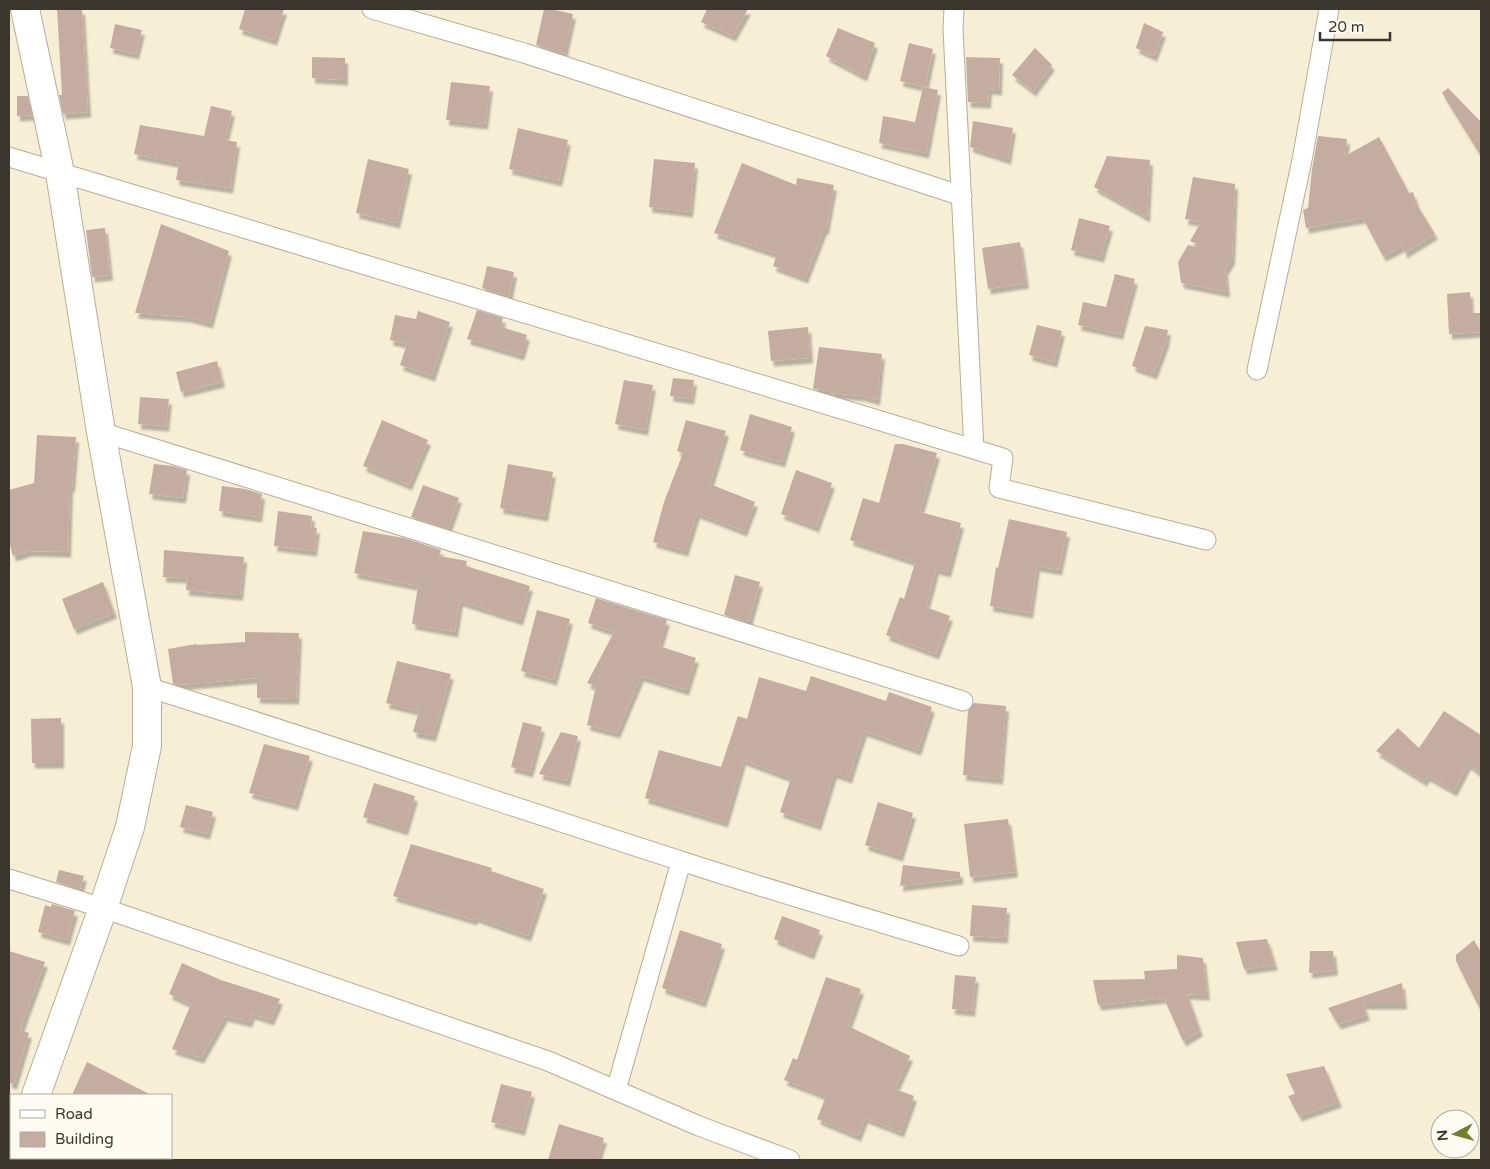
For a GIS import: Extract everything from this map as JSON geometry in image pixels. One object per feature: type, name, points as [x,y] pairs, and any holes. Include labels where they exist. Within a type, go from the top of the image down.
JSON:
[{"type":"street","points":[[25,9],[60,173],[101,432],[147,687],[147,746],[130,827],[36,1094]]},
{"type":"street","points":[[372,9],[524,53],[962,196]]},
{"type":"street","points":[[954,9],[953,29],[974,449]]},
{"type":"street","points":[[1257,370],[1302,160],[1329,9]]},
{"type":"street","points":[[9,157],[1003,458],[999,488],[1206,540]]},
{"type":"street","points":[[101,432],[963,701]]},
{"type":"street","points":[[147,687],[256,721],[681,862],[879,924],[959,946]]},
{"type":"street","points":[[616,1090],[681,862]]},
{"type":"street","points":[[9,880],[103,908],[548,1061],[699,1126],[790,1160]]},
{"type":"building","points":[[57,9],[82,9],[88,112],[63,114],[59,95],[62,95]]},
{"type":"building","points":[[245,9],[284,9],[274,40],[239,29]]},
{"type":"building","points":[[544,9],[573,14],[564,54],[536,45]]},
{"type":"building","points":[[707,9],[748,9],[733,36],[701,22]]},
{"type":"building","points":[[1144,23],[1163,32],[1154,56],[1136,48]]},
{"type":"building","points":[[115,24],[142,30],[136,54],[110,48]]},
{"type":"building","points":[[838,28],[875,43],[864,76],[826,56]]},
{"type":"building","points":[[909,43],[933,49],[925,87],[900,81]]},
{"type":"building","points":[[1035,48],[1052,65],[1033,91],[1012,75]]},
{"type":"building","points":[[312,57],[345,58],[345,80],[312,78]]},
{"type":"building","points":[[966,57],[1000,58],[999,90],[989,89],[988,103],[968,102]]},
{"type":"building","points":[[451,82],[490,86],[485,124],[446,120]]},
{"type":"building","points":[[923,87],[938,90],[926,153],[879,143],[883,116],[915,122]]},
{"type":"building","points":[[1448,88],[1481,122],[1481,156],[1442,93]]},
{"type":"building","points":[[17,96],[28,96],[32,115],[17,116]]},
{"type":"building","points":[[211,106],[232,111],[225,140],[237,142],[230,188],[176,180],[179,163],[134,154],[140,125],[204,136]]},
{"type":"building","points":[[973,121],[1013,128],[1008,159],[970,147]]},
{"type":"building","points":[[518,128],[568,140],[559,181],[509,169]]},
{"type":"building","points":[[1318,136],[1347,139],[1345,156],[1379,137],[1409,193],[1413,192],[1416,203],[1435,234],[1404,253],[1403,246],[1383,256],[1363,218],[1306,228],[1303,210],[1308,208]]},
{"type":"building","points":[[1107,156],[1150,160],[1147,217],[1094,187]]},
{"type":"building","points":[[368,159],[409,169],[397,223],[356,213]]},
{"type":"building","points":[[654,159],[695,163],[690,212],[649,207]]},
{"type":"building","points":[[742,163],[796,185],[797,178],[834,185],[826,229],[824,229],[805,278],[773,266],[777,254],[714,233]]},
{"type":"building","points":[[1193,177],[1235,184],[1232,259],[1225,270],[1227,292],[1181,283],[1178,262],[1188,245],[1196,247],[1197,244],[1190,241],[1201,222],[1185,219]]},
{"type":"building","points":[[1079,218],[1110,226],[1101,257],[1071,250]]},
{"type":"building","points":[[161,224],[229,251],[210,323],[188,317],[135,313]]},
{"type":"building","points":[[105,228],[110,275],[92,277],[86,230]]},
{"type":"building","points":[[1020,242],[1026,283],[988,289],[982,248]]},
{"type":"building","points":[[487,266],[514,272],[509,297],[482,288]]},
{"type":"building","points":[[1115,274],[1135,279],[1120,334],[1078,325],[1083,302],[1106,307]]},
{"type":"building","points":[[1470,292],[1471,313],[1481,313],[1481,332],[1449,334],[1447,294]]},
{"type":"building","points":[[477,310],[503,318],[501,327],[527,335],[521,355],[467,339]]},
{"type":"building","points":[[418,311],[450,322],[432,376],[400,365],[407,344],[390,340],[395,315],[416,319]]},
{"type":"building","points":[[1037,325],[1062,331],[1054,362],[1029,355]]},
{"type":"building","points":[[1145,326],[1168,330],[1166,342],[1154,374],[1132,366]]},
{"type":"building","points":[[808,327],[810,358],[771,361],[768,331]]},
{"type":"building","points":[[819,347],[882,354],[877,400],[863,396],[813,389]]},
{"type":"building","points":[[217,361],[222,382],[181,392],[176,372]]},
{"type":"building","points":[[673,378],[694,380],[691,399],[670,396]]},
{"type":"building","points":[[624,380],[653,385],[645,430],[615,424]]},
{"type":"building","points":[[140,397],[169,399],[166,426],[138,424]]},
{"type":"building","points":[[750,414],[792,427],[782,462],[740,450]]},
{"type":"building","points":[[382,420],[428,440],[409,485],[363,466]]},
{"type":"building","points":[[686,420],[726,431],[710,484],[755,502],[744,531],[697,513],[685,551],[653,542],[664,502],[683,453],[677,451]]},
{"type":"building","points":[[37,435],[76,437],[72,487],[70,487],[68,552],[29,551],[13,556],[9,541],[9,490],[34,483]]},
{"type":"building","points":[[895,444],[903,444],[937,453],[920,512],[961,523],[948,572],[936,569],[926,607],[950,616],[936,654],[886,635],[900,597],[904,599],[915,563],[850,540],[863,498],[879,503]]},
{"type":"building","points":[[154,464],[187,470],[183,498],[149,494]]},
{"type":"building","points":[[508,464],[553,472],[545,516],[500,508]]},
{"type":"building","points":[[796,470],[832,483],[816,527],[781,514]]},
{"type":"building","points":[[423,485],[459,498],[448,529],[411,517]]},
{"type":"building","points":[[222,486],[245,489],[262,494],[259,517],[219,511]]},
{"type":"building","points":[[278,511],[312,516],[311,528],[317,528],[314,551],[274,546]]},
{"type":"building","points":[[1009,519],[1067,532],[1059,570],[1037,566],[1030,613],[990,606],[996,567],[998,568]]},
{"type":"building","points":[[363,531],[404,538],[441,550],[439,556],[467,561],[466,566],[530,586],[520,620],[460,601],[455,632],[412,624],[418,586],[354,573]]},
{"type":"building","points":[[164,550],[244,557],[240,595],[186,590],[187,578],[163,577]]},
{"type":"building","points":[[735,575],[760,582],[749,622],[724,615]]},
{"type":"building","points":[[103,582],[114,613],[74,629],[62,599]]},
{"type":"building","points":[[596,598],[667,620],[659,646],[696,658],[686,690],[641,676],[617,733],[587,725],[596,686],[587,683],[614,632],[588,623]]},
{"type":"building","points":[[537,610],[570,619],[554,680],[521,671]]},
{"type":"building","points":[[245,632],[299,633],[296,699],[257,698],[257,678],[173,684],[168,649],[196,644],[245,642]]},
{"type":"building","points":[[397,661],[451,674],[433,736],[413,732],[419,711],[386,703]]},
{"type":"building","points":[[811,676],[886,701],[889,692],[932,707],[918,750],[864,731],[849,778],[834,773],[818,825],[780,812],[791,778],[743,760],[725,822],[645,798],[659,750],[721,767],[738,716],[747,719],[759,677],[806,691]]},
{"type":"building","points":[[974,703],[1006,706],[1000,779],[963,775],[968,711]]},
{"type":"building","points":[[1444,711],[1481,735],[1481,774],[1468,764],[1454,791],[1427,776],[1424,781],[1376,751],[1398,728],[1419,748]]},
{"type":"building","points":[[61,718],[61,763],[32,763],[31,719]]},
{"type":"building","points":[[523,722],[542,727],[530,772],[511,767]]},
{"type":"building","points":[[561,732],[578,736],[567,781],[539,774]]},
{"type":"building","points":[[264,744],[310,756],[295,805],[249,793]]},
{"type":"building","points":[[374,783],[415,796],[405,830],[363,817]]},
{"type":"building","points":[[878,802],[913,813],[900,856],[865,845]]},
{"type":"building","points":[[186,805],[213,812],[207,834],[180,827]]},
{"type":"building","points":[[1008,819],[1015,872],[970,877],[964,824]]},
{"type":"building","points":[[411,844],[492,868],[491,871],[544,889],[528,936],[475,917],[474,920],[393,896]]},
{"type":"building","points":[[903,865],[960,872],[960,879],[900,886]]},
{"type":"building","points":[[59,870],[84,876],[80,889],[56,882]]},
{"type":"building","points":[[52,904],[75,911],[67,940],[38,932],[45,905],[51,907]]},
{"type":"building","points":[[972,905],[1007,908],[1005,938],[970,936]]},
{"type":"building","points":[[782,916],[820,930],[811,954],[774,939]]},
{"type":"building","points":[[680,930],[722,944],[703,1002],[662,988]]},
{"type":"building","points":[[1267,939],[1275,965],[1244,969],[1236,942]]},
{"type":"building","points":[[1474,940],[1481,953],[1481,1011],[1456,961],[1456,955]]},
{"type":"building","points":[[9,951],[45,962],[20,1030],[29,1033],[14,1084],[9,1083]]},
{"type":"building","points":[[1310,951],[1333,951],[1335,970],[1309,973]]},
{"type":"building","points":[[1177,955],[1203,958],[1207,995],[1187,994],[1200,1031],[1183,1041],[1164,998],[1098,1005],[1093,980],[1145,979],[1144,971],[1177,969]]},
{"type":"building","points":[[182,963],[221,980],[280,999],[271,1020],[252,1014],[249,1022],[225,1016],[201,1058],[172,1049],[191,1004],[169,994]]},
{"type":"building","points":[[955,975],[976,977],[972,1011],[952,1009]]},
{"type":"building","points":[[826,977],[861,989],[848,1026],[910,1056],[895,1089],[914,1096],[901,1132],[865,1118],[858,1136],[817,1119],[826,1096],[784,1080],[793,1058],[797,1060]]},
{"type":"building","points":[[1402,983],[1404,1004],[1363,1004],[1367,1015],[1338,1024],[1328,1008]]},
{"type":"building","points":[[87,1062],[149,1094],[72,1094]]},
{"type":"building","points":[[1324,1066],[1339,1102],[1299,1116],[1288,1096],[1295,1094],[1286,1074]]},
{"type":"building","points":[[501,1084],[532,1092],[522,1130],[491,1122]]},
{"type":"building","points":[[559,1124],[604,1138],[597,1160],[548,1160]]}]
